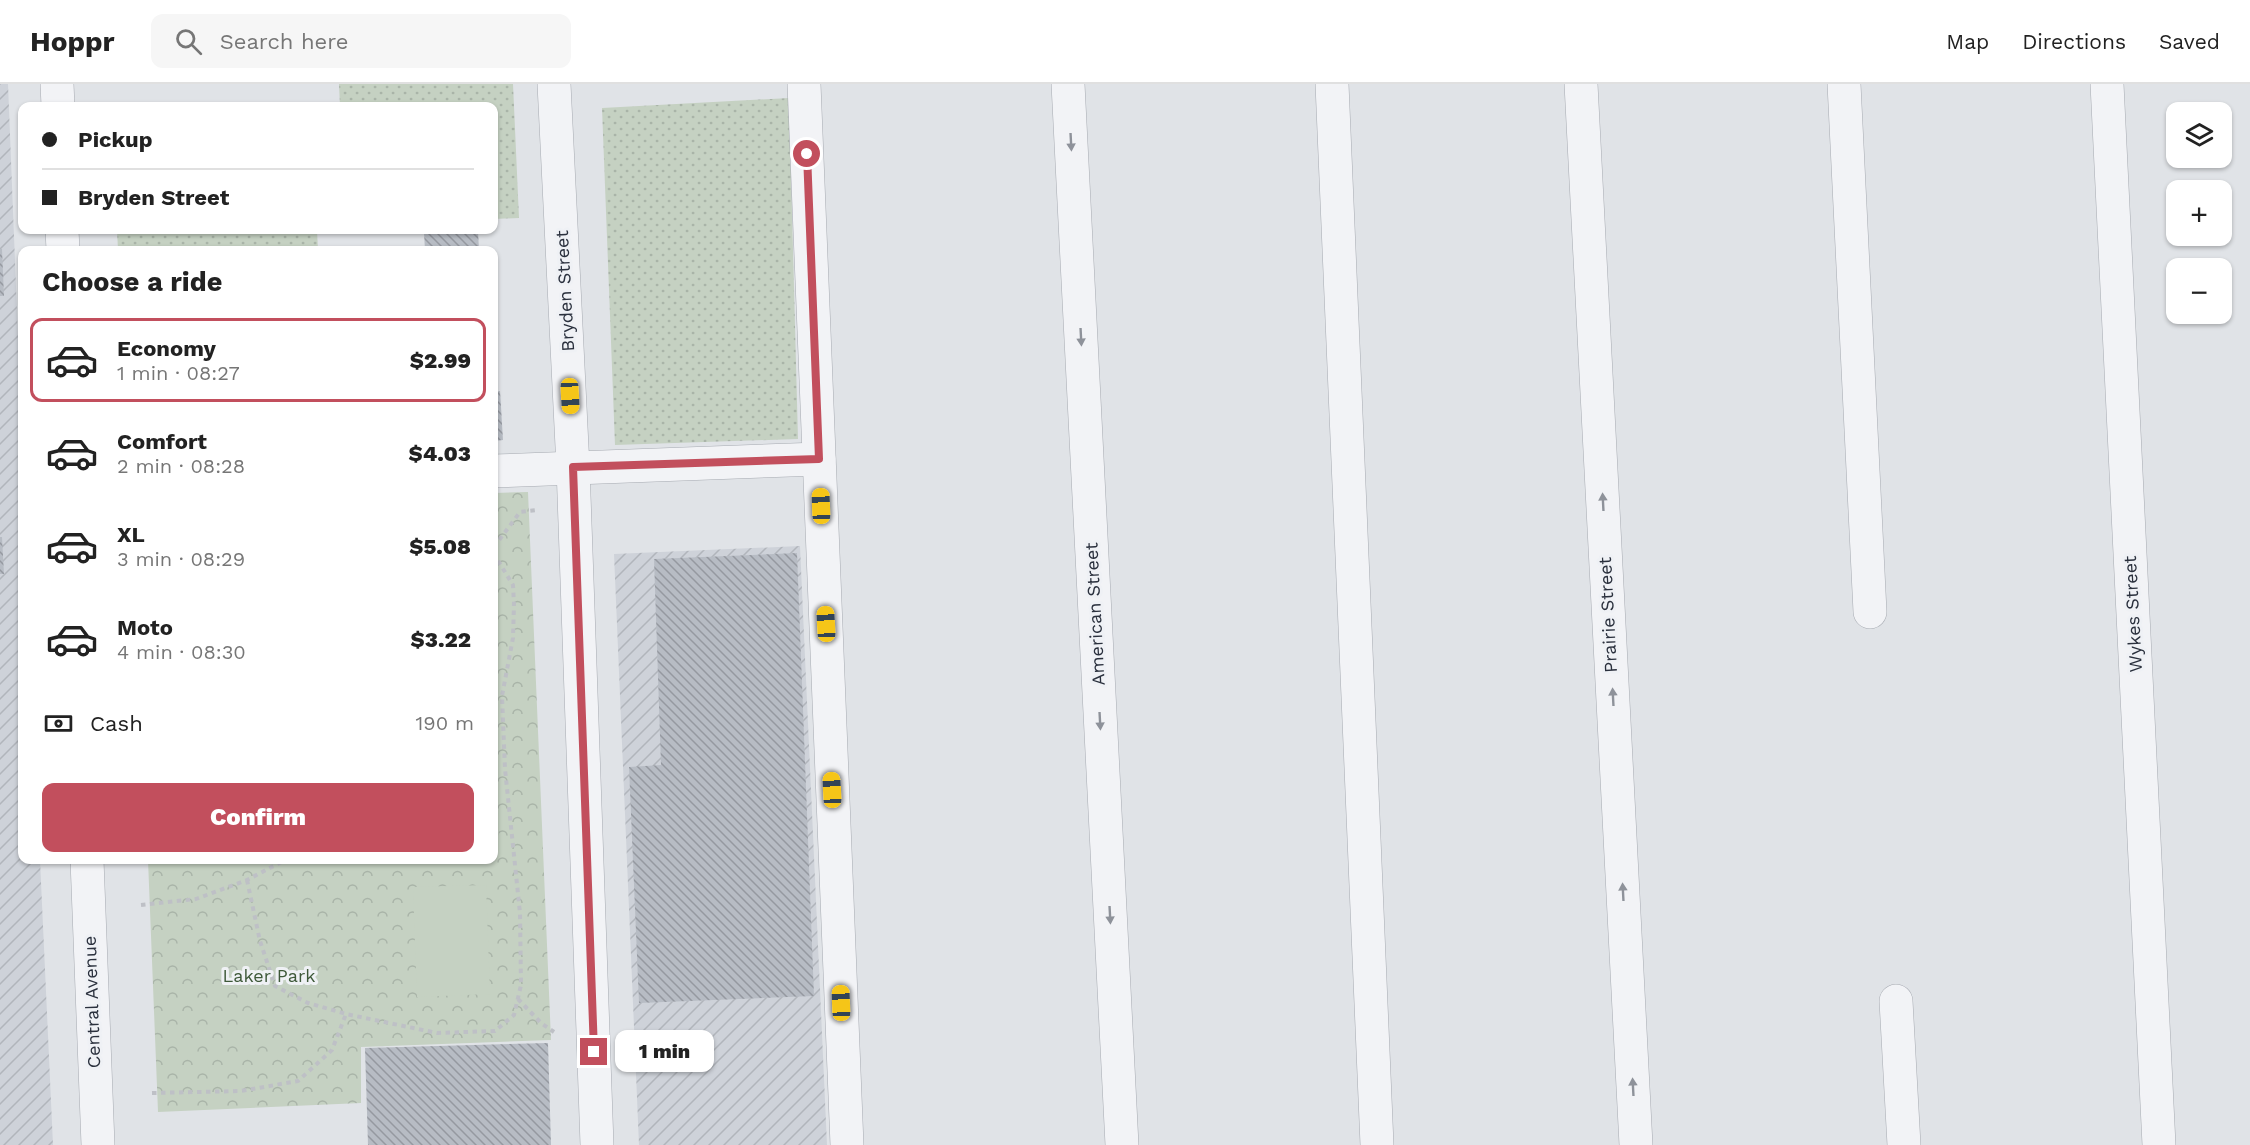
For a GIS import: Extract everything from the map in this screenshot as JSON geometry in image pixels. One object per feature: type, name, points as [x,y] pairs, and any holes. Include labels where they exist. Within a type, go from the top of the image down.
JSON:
[{"type":"street","points":[[57,84],[58,102]]},
{"type":"street","name":"Bryden Street","points":[[554,84],[573,467],[597,1145]]},
{"type":"street","points":[[804,84],[847,1145]]},
{"type":"street","name":"American Street","points":[[1068,84],[1122,1145]]},
{"type":"street","points":[[1332,84],[1377,1145]]},
{"type":"street","name":"Prairie Street","points":[[1581,84],[1636,1145]]},
{"type":"street","points":[[1845,84],[1870,612]]},
{"type":"street","name":"Wykes Street","points":[[2106,84],[2159,1145]]},
{"type":"street","points":[[498,471],[819,459]]},
{"type":"street","name":"Central Avenue","points":[[87,864],[98,1145]]},
{"type":"street","points":[[1896,1001],[1904,1145]]},
{"type":"path","points":[[498,542],[520,512],[543,509]]},
{"type":"path","points":[[247,880],[260,940],[276,986],[308,1003],[346,1014],[437,1033],[495,1030],[514,1015],[521,985],[520,913],[506,780],[502,696],[513,638],[514,604],[513,585],[498,562]]},
{"type":"path","points":[[141,905],[196,899],[247,880],[277,864]]},
{"type":"path","points":[[518,999],[541,1023],[561,1036]]},
{"type":"path","points":[[152,1093],[241,1091],[298,1081],[332,1050],[346,1014]]},
{"type":"shaded area","points":[[0,84],[8,84],[18,338],[18,864],[40,864],[53,1145],[0,1145]]},
{"type":"shaded area","points":[[800,546],[827,1145],[639,1145],[614,554]]},
{"type":"green space","points":[[339,84],[513,84],[519,218],[498,219],[498,102],[340,102]]},
{"type":"green space","points":[[789,98],[798,439],[615,445],[602,108]]},
{"type":"green space","points":[[117,234],[317,234],[318,246],[118,246]]},
{"type":"green space","name":"Laker Park","points":[[528,492],[551,1040],[361,1047],[361,1103],[158,1112],[148,864],[498,864],[498,493]]},
{"type":"green space","points":[[486,885],[490,994],[417,997],[413,887]]},
{"type":"building","points":[[424,234],[478,234],[479,246],[425,246]]},
{"type":"building","points":[[0,249],[2,249],[4,296],[0,296]]},
{"type":"building","points":[[498,391],[500,391],[503,440],[498,441]]},
{"type":"building","points":[[0,537],[2,537],[4,574],[0,574]]},
{"type":"building","points":[[797,553],[814,996],[639,1003],[629,767],[661,765],[654,559]]},
{"type":"building","points":[[548,1043],[551,1145],[368,1145],[365,1048]]},
{"type":"route","points":[[594,1052],[573,467],[819,459],[807,154]]}]
